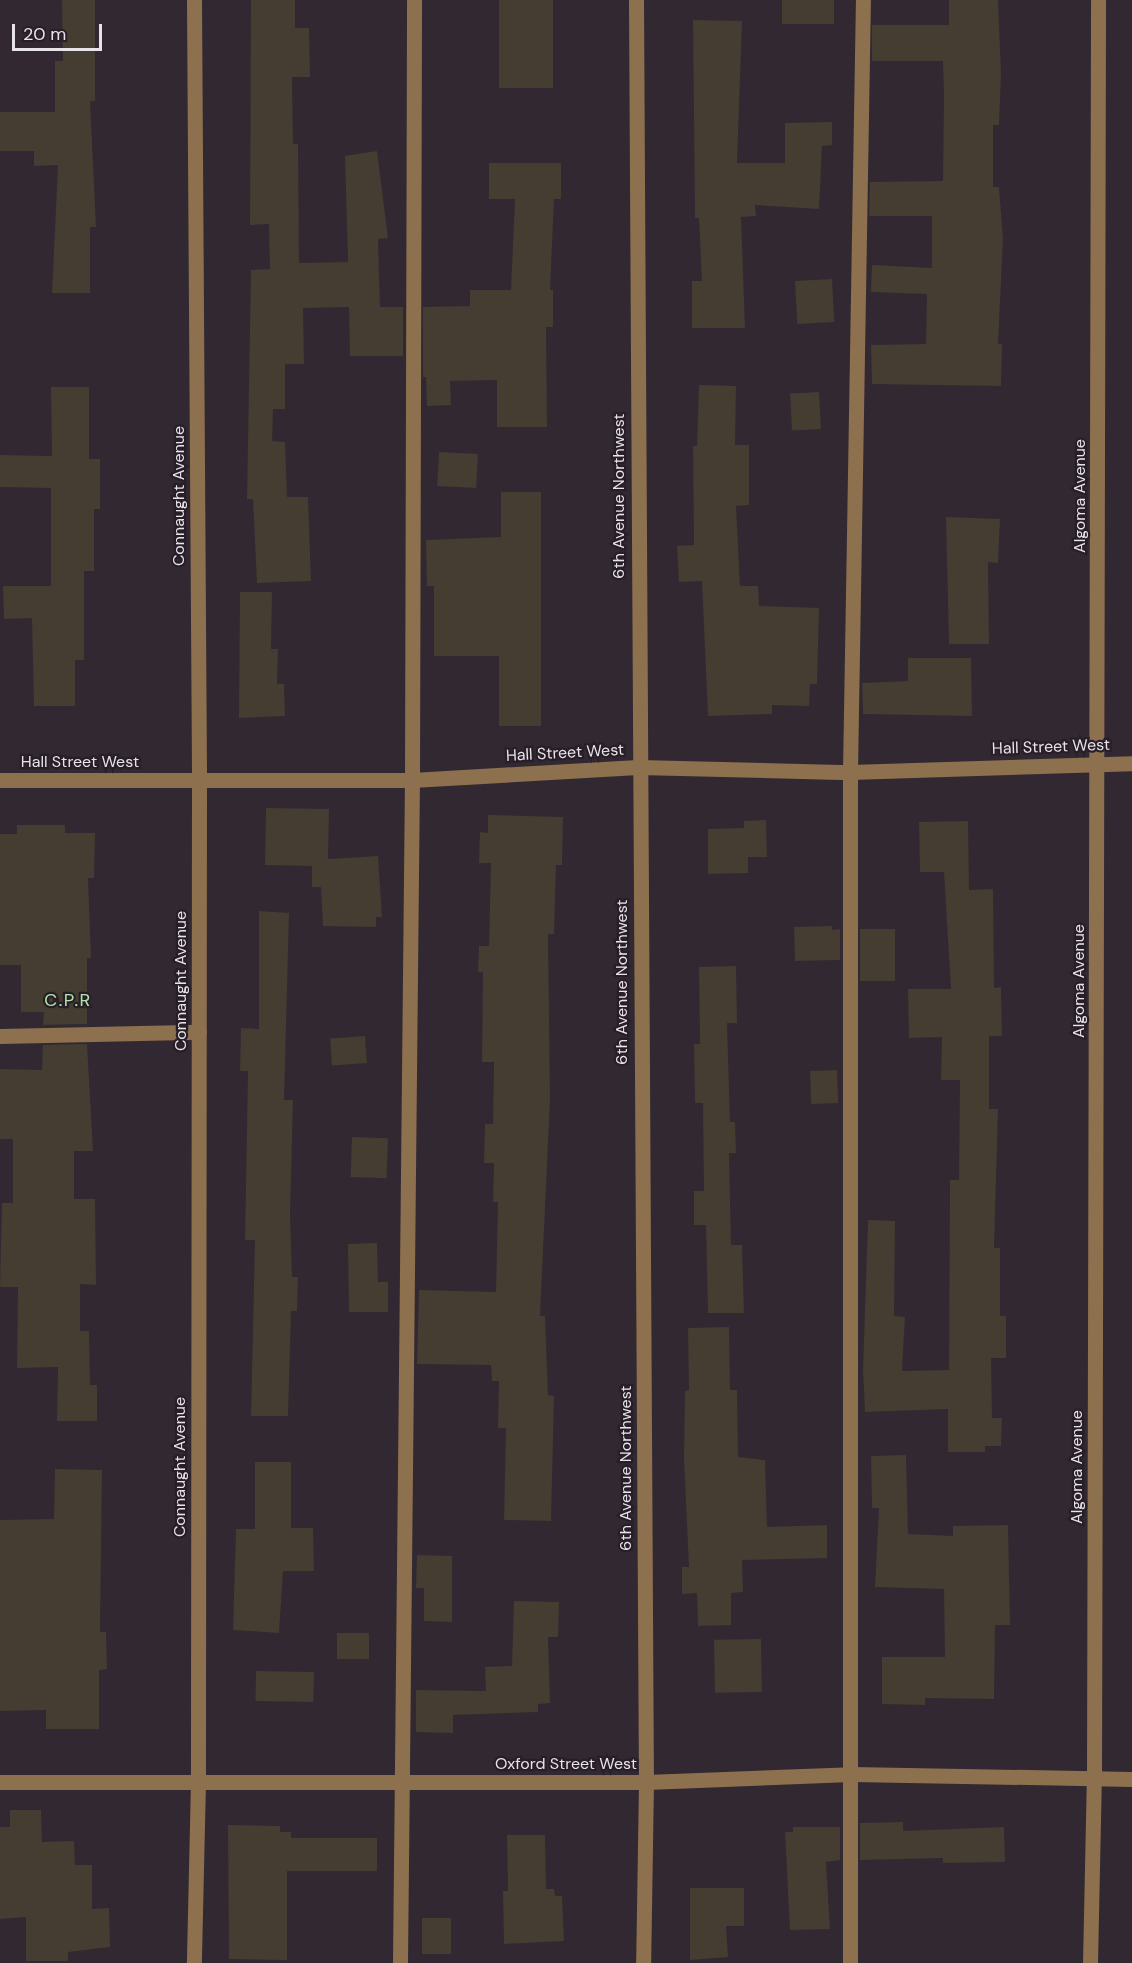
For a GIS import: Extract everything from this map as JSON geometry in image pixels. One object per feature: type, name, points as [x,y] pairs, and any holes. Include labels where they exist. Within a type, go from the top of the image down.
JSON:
[{"type":"street","name":"Connaught Avenue","points":[[194,0],[199,781],[198,1781],[194,1963]]},
{"type":"street","points":[[400,1963],[400,1782],[412,780],[414,0]]},
{"type":"street","name":"6th Avenue Northwest","points":[[636,0],[638,766],[646,1782],[644,1963]]},
{"type":"street","points":[[850,1963],[850,772],[863,0]]},
{"type":"street","name":"Algoma Avenue","points":[[1090,1963],[1094,1779],[1098,0]]},
{"type":"street","name":"Hall Street West","points":[[0,780],[412,780],[638,766],[850,772],[1132,763]]},
{"type":"street","points":[[0,1036],[199,1032]]},
{"type":"street","name":"Oxford Street West","points":[[0,1782],[646,1782],[851,1774],[1132,1779]]},
{"type":"building","points":[[62,0],[95,0],[95,101],[90,101],[96,227],[90,227],[90,293],[52,293],[58,165],[34,166],[34,151],[0,151],[0,112],[55,112],[55,61],[63,61]]},
{"type":"building","points":[[251,0],[295,0],[295,28],[309,28],[310,77],[292,77],[293,144],[298,144],[299,263],[348,262],[345,156],[377,151],[388,238],[378,239],[380,307],[403,307],[403,356],[350,356],[349,307],[303,308],[304,364],[285,364],[285,409],[273,409],[272,441],[285,442],[287,497],[308,497],[311,581],[257,583],[253,499],[247,499],[251,270],[270,269],[269,224],[250,225]]},
{"type":"building","points":[[499,0],[553,0],[553,88],[499,88]]},
{"type":"building","points":[[782,0],[834,0],[834,24],[782,24]]},
{"type":"building","points":[[949,0],[998,0],[1001,74],[999,125],[993,125],[993,187],[999,187],[1003,239],[998,344],[1002,344],[1001,386],[872,384],[871,345],[926,344],[927,294],[871,292],[872,265],[932,268],[932,216],[869,216],[870,182],[943,181],[944,97],[943,61],[872,61],[872,25],[949,25]]},
{"type":"building","points":[[693,20],[742,21],[737,163],[785,163],[785,123],[832,122],[832,145],[822,146],[819,209],[755,205],[756,216],[741,217],[745,328],[692,328],[692,281],[702,281],[699,218],[695,218]]},
{"type":"building","points":[[489,163],[561,163],[561,199],[554,199],[550,290],[553,290],[553,327],[546,327],[547,427],[497,427],[497,380],[450,381],[451,405],[427,406],[426,377],[423,377],[423,307],[470,306],[470,290],[511,290],[515,199],[489,199]]},
{"type":"building","points":[[832,279],[834,322],[797,324],[795,281]]},
{"type":"building","points":[[699,385],[736,386],[735,445],[749,445],[749,505],[736,506],[740,586],[758,586],[759,606],[819,608],[817,684],[810,684],[809,706],[772,705],[772,714],[708,716],[702,581],[679,582],[677,546],[694,545],[693,446],[697,446]]},
{"type":"building","points":[[51,387],[89,387],[89,459],[100,459],[100,509],[94,509],[94,571],[84,571],[84,660],[75,660],[75,706],[34,706],[32,618],[4,619],[3,586],[51,586],[51,488],[0,487],[0,455],[52,456]]},
{"type":"building","points":[[819,392],[821,429],[792,430],[790,394]]},
{"type":"building","points":[[439,452],[478,454],[476,488],[437,486]]},
{"type":"building","points":[[501,492],[541,492],[541,726],[499,726],[499,656],[434,656],[434,586],[427,586],[426,540],[501,537]]},
{"type":"building","points":[[946,517],[1000,519],[998,563],[988,562],[989,644],[949,644]]},
{"type":"building","points":[[240,592],[272,592],[271,649],[278,649],[277,684],[284,684],[285,716],[239,718]]},
{"type":"building","points":[[908,658],[971,658],[972,716],[863,714],[862,683],[908,681]]},
{"type":"building","points":[[266,808],[329,809],[328,859],[378,856],[382,917],[376,917],[376,927],[323,926],[321,887],[312,887],[312,866],[265,865]]},
{"type":"building","points":[[488,815],[563,817],[562,865],[556,865],[554,934],[548,934],[550,1099],[540,1316],[545,1316],[548,1395],[554,1396],[551,1521],[504,1520],[506,1428],[498,1428],[499,1381],[492,1381],[491,1365],[417,1364],[419,1290],[496,1292],[498,1202],[493,1202],[494,1163],[484,1163],[485,1124],[493,1124],[494,1062],[482,1062],[483,972],[478,972],[479,946],[489,946],[491,863],[479,863],[480,832],[488,833]]},
{"type":"building","points":[[766,820],[767,857],[748,857],[748,873],[708,874],[708,829],[744,828],[744,821]]},
{"type":"building","points":[[968,821],[969,890],[993,889],[994,988],[1001,987],[1002,1036],[989,1036],[989,1109],[998,1109],[994,1248],[1000,1248],[1000,1316],[1006,1316],[1006,1358],[991,1358],[992,1418],[1002,1418],[1001,1446],[985,1446],[985,1452],[948,1452],[948,1409],[865,1412],[863,1370],[868,1220],[895,1221],[894,1316],[905,1317],[902,1371],[949,1370],[950,1180],[959,1180],[960,1080],[941,1080],[942,1037],[909,1038],[908,989],[951,989],[944,872],[920,872],[919,822]]},
{"type":"building","points":[[17,825],[65,825],[65,833],[95,833],[94,878],[88,878],[91,958],[87,958],[87,1024],[43,1025],[44,1012],[21,1012],[21,965],[0,965],[0,834],[17,834]]},
{"type":"building","points":[[259,911],[289,913],[284,1100],[293,1100],[290,1215],[292,1277],[298,1277],[297,1311],[291,1311],[288,1416],[251,1416],[255,1240],[245,1240],[248,1071],[240,1071],[241,1028],[259,1029]]},
{"type":"building","points":[[832,926],[832,930],[840,929],[840,960],[795,961],[794,927]]},
{"type":"building","points":[[860,929],[895,929],[895,981],[860,981]]},
{"type":"building","points":[[736,966],[737,1023],[727,1023],[730,1122],[735,1122],[736,1153],[729,1153],[731,1245],[742,1245],[744,1313],[708,1313],[706,1225],[694,1225],[694,1191],[704,1191],[703,1103],[695,1103],[694,1044],[700,1044],[699,967]]},
{"type":"building","points":[[365,1036],[367,1063],[332,1065],[330,1038]]},
{"type":"building","points":[[87,1044],[93,1151],[74,1151],[74,1199],[95,1199],[96,1285],[80,1284],[80,1331],[89,1331],[90,1385],[97,1385],[97,1421],[57,1421],[58,1367],[17,1368],[18,1287],[0,1287],[2,1203],[13,1203],[13,1139],[0,1139],[0,1069],[42,1070],[43,1045]]},
{"type":"building","points":[[837,1070],[838,1103],[811,1104],[810,1071]]},
{"type":"building","points":[[352,1137],[388,1138],[387,1178],[351,1177]]},
{"type":"building","points":[[377,1243],[378,1282],[388,1282],[388,1312],[349,1312],[348,1244]]},
{"type":"building","points":[[729,1327],[730,1390],[737,1390],[738,1457],[765,1460],[767,1527],[827,1525],[827,1558],[742,1560],[743,1592],[731,1593],[731,1625],[698,1626],[697,1593],[682,1594],[682,1567],[689,1567],[684,1458],[685,1391],[689,1390],[688,1328]]},
{"type":"building","points":[[906,1455],[908,1534],[953,1536],[953,1526],[1008,1525],[1010,1625],[995,1625],[994,1699],[925,1698],[925,1705],[882,1704],[882,1657],[945,1657],[944,1589],[875,1587],[879,1508],[872,1508],[871,1456]]},
{"type":"building","points":[[255,1462],[291,1462],[291,1528],[313,1528],[314,1571],[283,1571],[279,1633],[233,1630],[236,1529],[255,1529]]},
{"type":"building","points":[[55,1469],[102,1470],[100,1632],[106,1632],[107,1669],[99,1670],[99,1729],[46,1729],[46,1710],[0,1711],[0,1520],[54,1519]]},
{"type":"building","points":[[417,1555],[452,1556],[452,1622],[424,1621],[424,1588],[416,1588]]},
{"type":"building","points":[[514,1601],[559,1602],[558,1637],[548,1637],[550,1703],[538,1704],[538,1712],[453,1715],[453,1733],[416,1732],[416,1690],[486,1691],[485,1667],[512,1666]]},
{"type":"building","points":[[337,1633],[369,1633],[369,1659],[337,1659]]},
{"type":"building","points":[[761,1639],[762,1692],[715,1693],[714,1640]]},
{"type":"building","points":[[256,1671],[314,1672],[313,1702],[255,1701]]},
{"type":"building","points":[[10,1810],[41,1810],[42,1842],[74,1841],[75,1865],[92,1865],[92,1909],[109,1908],[110,1947],[68,1952],[68,1961],[26,1961],[26,1917],[0,1919],[0,1827],[10,1827]]},
{"type":"building","points":[[903,1822],[903,1831],[1004,1827],[1005,1862],[943,1863],[943,1858],[860,1860],[860,1823]]},
{"type":"building","points":[[228,1825],[280,1826],[280,1832],[291,1832],[291,1838],[377,1838],[377,1871],[287,1871],[287,1960],[229,1959]]},
{"type":"building","points":[[793,1827],[840,1827],[840,1860],[826,1862],[830,1929],[790,1930],[785,1832],[793,1832]]},
{"type":"building","points":[[507,1835],[545,1835],[546,1889],[554,1889],[555,1896],[562,1896],[564,1941],[504,1944],[503,1891],[508,1891]]},
{"type":"building","points":[[690,1888],[744,1888],[744,1926],[726,1926],[728,1957],[690,1960]]},
{"type":"building","points":[[422,1918],[451,1918],[451,1954],[422,1954]]},
{"type":"district","name":"C.P.R","points":[[68,1000]]}]
